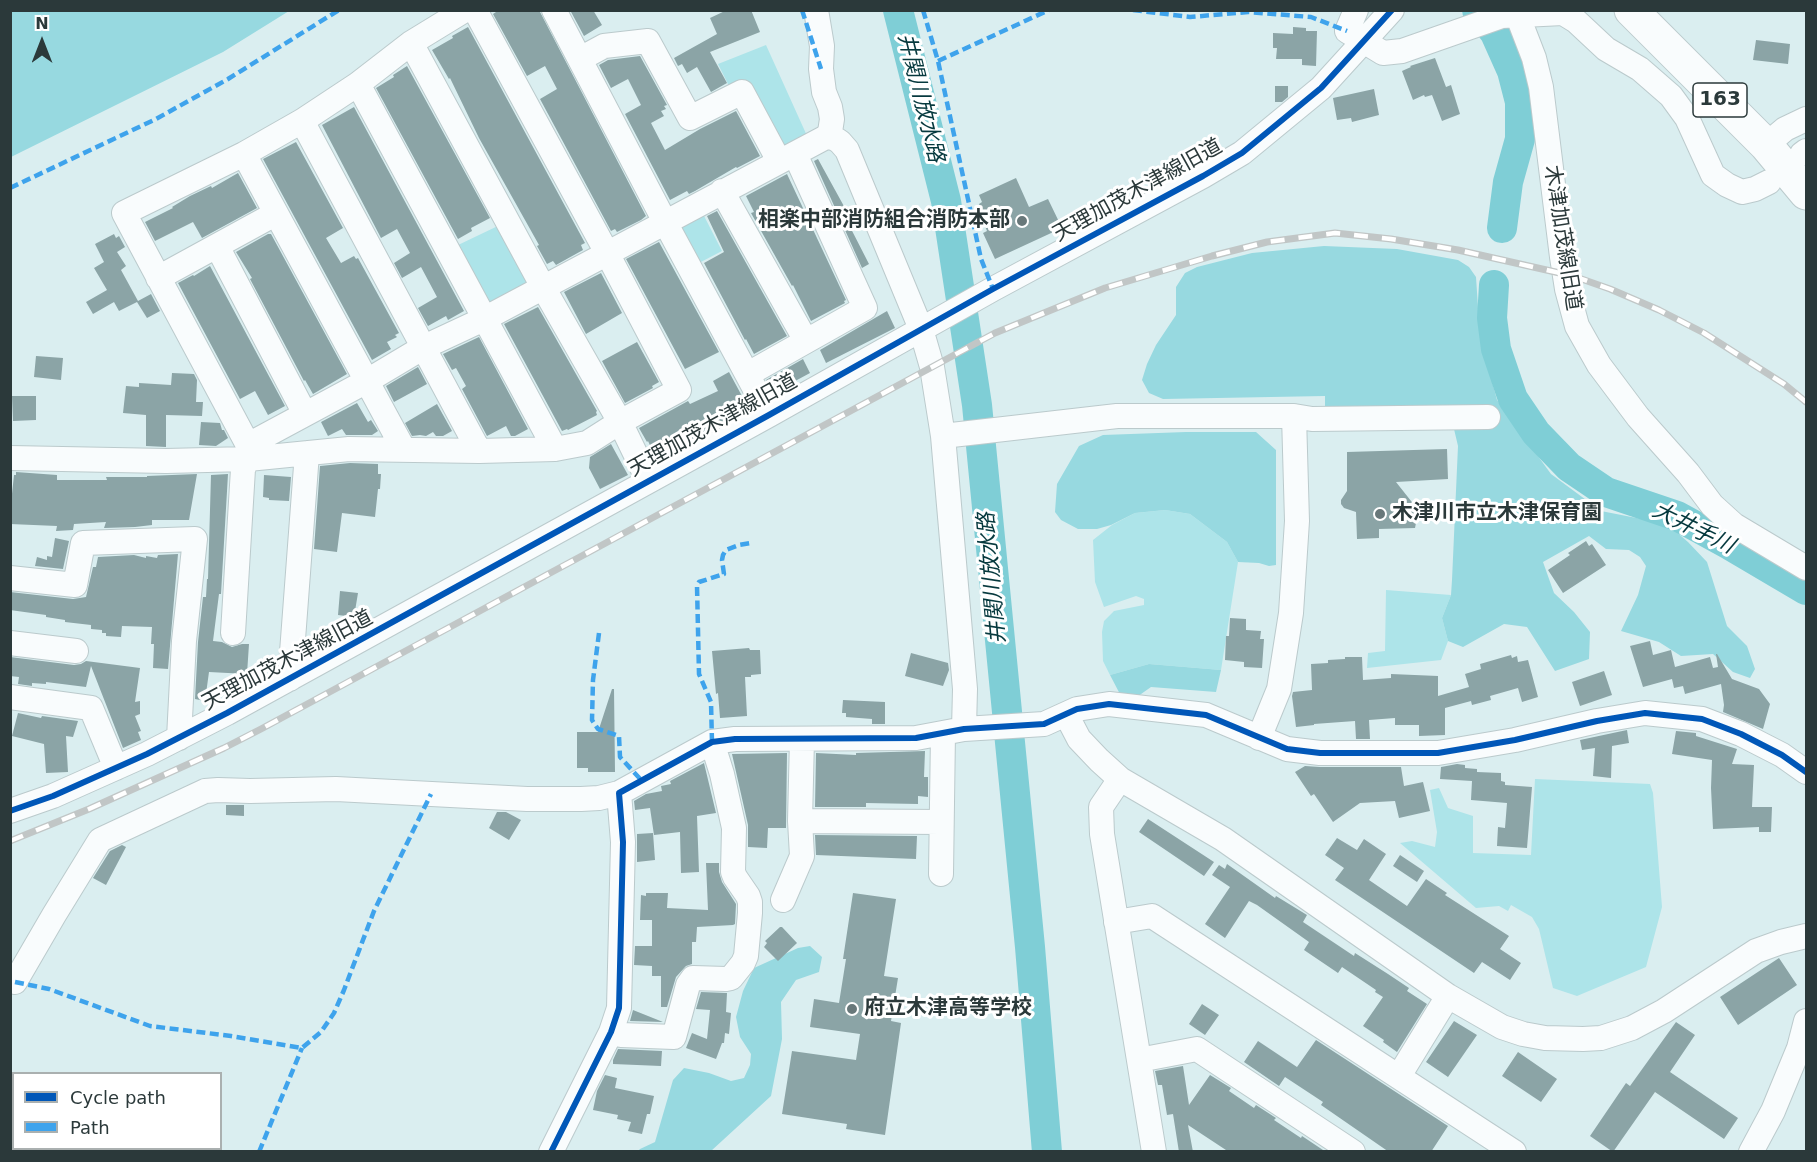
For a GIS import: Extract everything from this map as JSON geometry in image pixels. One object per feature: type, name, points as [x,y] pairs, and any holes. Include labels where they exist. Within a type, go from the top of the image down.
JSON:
[{"type":"highway","name":"163","points":[[1631,10],[1766,145],[1806,193]]},
{"type":"street","points":[[248,452],[124,213],[244,154],[302,121],[358,84],[411,43],[465,10]]},
{"type":"street","points":[[10,458],[166,461],[248,452],[307,453],[349,449],[479,451],[555,449],[587,443],[679,390],[475,10]]},
{"type":"street","points":[[554,10],[769,414]]},
{"type":"street","points":[[233,633],[243,469],[248,452],[304,414],[367,381],[424,347],[484,318],[826,137],[832,126],[832,119],[824,92],[821,69],[822,46],[816,10]]},
{"type":"street","points":[[1356,10],[1347,31],[1383,53],[1402,51],[1471,26],[1510,15],[1563,13],[1576,21],[1606,49],[1640,69],[1671,96],[1687,118],[1713,174],[1727,185],[1742,192],[1769,182]]},
{"type":"street","name":"天理加茂木津線旧道","points":[[10,811],[52,796],[116,768],[290,679],[986,292],[1203,176],[1242,153],[1321,88],[1392,10]]},
{"type":"street","name":"木津加茂線旧道","points":[[1510,15],[1534,58],[1541,87],[1562,257],[1567,289],[1577,326],[1599,365],[1638,417],[1688,472],[1712,505],[1734,525],[1806,568]]},
{"type":"street","points":[[580,59],[604,46],[648,41],[690,118],[742,92],[787,158],[865,308],[748,374]]},
{"type":"street","points":[[411,43],[620,422],[648,480]]},
{"type":"street","points":[[358,84],[555,449]]},
{"type":"street","points":[[1766,145],[1785,129],[1806,119]]},
{"type":"street","points":[[302,121],[479,451]]},
{"type":"street","points":[[826,137],[834,138],[847,150],[930,325],[932,367],[946,436],[965,689],[963,731],[941,822],[941,874]]},
{"type":"street","points":[[244,154],[404,450]]},
{"type":"street","points":[[722,191],[806,341]]},
{"type":"street","points":[[158,278],[275,214]]},
{"type":"street","points":[[217,246],[304,414]]},
{"type":"street","points":[[946,436],[1117,416],[1488,417]]},
{"type":"street","points":[[1259,738],[1279,689],[1291,613],[1297,520],[1294,416]]},
{"type":"street","points":[[290,679],[307,453]]},
{"type":"street","points":[[10,578],[75,585],[83,543],[195,539],[184,641],[178,738]]},
{"type":"street","points":[[10,643],[76,651]]},
{"type":"street","points":[[10,697],[91,708],[116,768]]},
{"type":"street","points":[[10,981],[15,982],[100,840],[204,791],[336,789],[527,799],[599,798],[619,793],[712,742],[735,739],[916,738],[963,731],[1044,724],[1077,709],[1109,704],[1206,716],[1287,749],[1320,753],[1438,753],[1515,740],[1645,713],[1702,719],[1741,734],[1782,754],[1806,772]]},
{"type":"street","points":[[1066,714],[1079,739],[1120,779],[1222,839],[1448,996],[1493,1022],[1523,1034],[1556,1039],[1601,1038],[1632,1028],[1664,1011],[1756,951],[1806,936]]},
{"type":"street","points":[[783,900],[802,856],[800,821],[802,739]]},
{"type":"street","points":[[611,1032],[621,1035],[674,1037],[688,985],[693,978],[731,978],[746,956],[750,902],[733,872],[734,828],[712,742]]},
{"type":"street","points":[[1120,779],[1101,807],[1102,834],[1154,1152]]},
{"type":"street","points":[[551,1152],[611,1032],[619,1008],[623,842],[619,793]]},
{"type":"street","points":[[800,821],[941,822]]},
{"type":"street","points":[[1116,922],[1152,916],[1399,1076],[1498,1147]]},
{"type":"street","points":[[1399,1076],[1448,996]]},
{"type":"street","points":[[1751,1152],[1773,1111],[1799,1048],[1806,1021]]},
{"type":"street","points":[[1139,1060],[1197,1049],[1353,1152]]},
{"type":"shaded area","points":[[11,10],[289,11],[223,52],[11,157]]},
{"type":"shaded area","points":[[766,45],[808,138],[784,146],[730,88],[718,64]]},
{"type":"shaded area","points":[[701,210],[722,251],[697,264],[680,225]]},
{"type":"shaded area","points":[[502,224],[528,282],[493,302],[486,301],[456,246]]},
{"type":"shaded area","points":[[1324,246],[1397,249],[1458,260],[1469,267],[1476,277],[1484,352],[1497,400],[1551,474],[1601,511],[1667,524],[1707,562],[1727,626],[1747,646],[1755,669],[1750,678],[1733,672],[1713,654],[1681,656],[1659,642],[1621,631],[1638,595],[1646,566],[1640,557],[1629,550],[1606,549],[1589,536],[1543,562],[1554,593],[1574,612],[1590,632],[1589,659],[1555,671],[1527,627],[1504,624],[1463,647],[1448,641],[1442,618],[1451,595],[1452,580],[1458,446],[1454,429],[1325,428],[1325,396],[1163,399],[1149,393],[1142,380],[1156,345],[1176,315],[1176,287],[1185,273],[1197,267],[1252,253]]},
{"type":"shaded area","points":[[1256,432],[1276,450],[1276,565],[1238,562],[1227,542],[1190,514],[1165,510],[1135,513],[1097,529],[1078,529],[1061,520],[1055,512],[1057,484],[1079,446],[1103,435]]},
{"type":"shaded area","points":[[1165,510],[1190,514],[1227,542],[1238,562],[1221,670],[1149,664],[1110,675],[1103,661],[1104,621],[1114,611],[1144,605],[1144,599],[1136,596],[1104,607],[1095,582],[1093,540],[1112,525],[1135,513]]},
{"type":"shaded area","points":[[1386,590],[1451,595],[1442,618],[1448,641],[1441,660],[1367,668],[1368,653],[1385,651]]},
{"type":"shaded area","points":[[1149,664],[1221,670],[1216,692],[1151,687],[1134,699],[1122,698],[1110,675]]},
{"type":"shaded area","points":[[1535,779],[1650,784],[1653,793],[1662,907],[1646,967],[1577,996],[1553,988],[1539,929],[1532,917],[1511,905],[1508,911],[1499,906],[1476,908],[1400,843],[1412,841],[1435,847],[1437,832],[1430,790],[1439,788],[1448,808],[1473,816],[1473,853],[1531,855]]},
{"type":"shaded area","points":[[810,946],[822,957],[819,972],[796,980],[781,1002],[782,1039],[771,1096],[711,1151],[637,1152],[655,1142],[673,1080],[684,1068],[709,1073],[731,1081],[744,1078],[750,1065],[751,1054],[740,1037],[736,1017],[743,991],[754,968],[798,948]]},
{"type":"building","points":[[499,10],[539,10],[646,216],[641,220],[617,232],[615,229],[611,231],[540,99],[557,89],[545,66],[527,76],[493,14]]},
{"type":"building","points":[[570,10],[593,10],[602,25],[584,36]]},
{"type":"building","points":[[727,10],[751,10],[760,32],[710,52],[727,83],[711,92],[697,67],[687,73],[682,64],[678,66],[674,58],[717,34],[710,18]]},
{"type":"building","points":[[468,27],[585,243],[581,245],[583,250],[556,265],[553,261],[547,264],[537,246],[539,245],[479,138],[450,78],[432,50]]},
{"type":"building","points":[[1293,27],[1306,28],[1306,31],[1317,31],[1316,66],[1302,65],[1302,59],[1276,59],[1277,48],[1273,48],[1273,33],[1293,34]]},
{"type":"building","points":[[1756,40],[1790,44],[1788,64],[1753,60]]},
{"type":"building","points":[[640,56],[667,105],[664,106],[666,109],[661,111],[664,116],[651,123],[665,150],[736,111],[760,156],[689,194],[687,191],[670,200],[625,114],[641,105],[628,79],[611,88],[599,65],[608,60]]},
{"type":"building","points":[[1435,58],[1446,87],[1451,85],[1460,114],[1442,121],[1432,95],[1425,97],[1424,95],[1413,100],[1402,71]]},
{"type":"building","points":[[407,66],[490,218],[471,228],[472,231],[458,239],[376,88]]},
{"type":"building","points":[[1275,86],[1288,86],[1288,97],[1282,102],[1275,102]]},
{"type":"building","points":[[1374,89],[1379,115],[1352,122],[1351,118],[1337,120],[1333,98]]},
{"type":"building","points":[[354,107],[464,311],[448,320],[446,316],[428,326],[418,308],[437,297],[421,267],[402,278],[394,263],[410,253],[397,229],[381,238],[322,125]]},
{"type":"building","points":[[296,142],[343,228],[326,238],[341,263],[354,256],[358,258],[399,333],[395,335],[397,337],[387,342],[391,349],[372,360],[263,159]]},
{"type":"building","points":[[818,159],[851,219],[847,221],[869,264],[862,268],[814,161]]},
{"type":"building","points":[[238,173],[257,208],[202,238],[193,222],[155,241],[145,222],[173,208],[190,196],[211,186],[212,188]]},
{"type":"building","points":[[787,174],[846,300],[845,303],[811,321],[751,213],[754,212],[746,196]]},
{"type":"building","points":[[1016,178],[1029,207],[1048,199],[1062,228],[995,259],[983,233],[987,231],[979,212],[982,211],[979,204],[982,202],[979,195]]},
{"type":"building","points":[[717,211],[787,336],[754,354],[704,263],[724,252],[707,216]]},
{"type":"building","points":[[114,234],[116,238],[119,236],[125,247],[117,252],[126,266],[121,270],[138,301],[151,294],[160,311],[147,318],[137,302],[119,311],[114,302],[93,314],[86,302],[107,290],[94,268],[104,262],[95,244]]},
{"type":"building","points":[[271,234],[347,374],[313,394],[236,252]]},
{"type":"building","points":[[659,242],[719,352],[685,369],[626,259]]},
{"type":"building","points":[[210,266],[285,406],[268,415],[255,391],[240,399],[178,283]]},
{"type":"building","points":[[601,273],[622,313],[586,334],[564,292]]},
{"type":"building","points":[[538,307],[597,411],[597,415],[568,430],[562,431],[504,324]]},
{"type":"building","points":[[887,311],[895,328],[826,363],[820,350]]},
{"type":"building","points":[[479,337],[528,429],[515,436],[511,436],[506,426],[487,436],[462,389],[466,386],[456,368],[452,370],[443,354]]},
{"type":"building","points":[[637,342],[659,382],[652,386],[653,388],[625,403],[602,361]]},
{"type":"building","points":[[36,356],[63,358],[61,380],[34,377]]},
{"type":"building","points":[[803,359],[810,373],[773,393],[766,380]]},
{"type":"building","points":[[418,367],[427,384],[394,402],[386,386]]},
{"type":"building","points":[[729,372],[749,409],[670,453],[656,458],[639,428],[688,401],[690,404],[718,391],[713,381]]},
{"type":"building","points":[[172,373],[194,374],[197,380],[196,402],[203,402],[202,416],[166,415],[166,447],[146,446],[146,415],[123,413],[126,386],[139,387],[139,383],[171,385]]},
{"type":"building","points":[[12,396],[36,396],[36,420],[13,421]]},
{"type":"building","points":[[357,403],[368,422],[371,420],[378,431],[372,435],[346,435],[342,429],[328,436],[321,422]]},
{"type":"building","points":[[437,404],[452,431],[443,436],[436,436],[433,432],[426,436],[412,436],[405,423]]},
{"type":"building","points":[[201,422],[220,423],[228,438],[216,446],[199,445]]},
{"type":"building","points":[[611,444],[628,475],[600,489],[589,468],[590,457]]},
{"type":"building","points":[[1447,449],[1448,479],[1396,482],[1418,513],[1415,528],[1379,529],[1379,538],[1357,539],[1356,512],[1344,508],[1341,504],[1347,491],[1347,452]]},
{"type":"building","points":[[350,463],[378,464],[378,474],[381,474],[375,517],[342,513],[337,552],[314,549],[320,466]]},
{"type":"building","points":[[16,472],[57,475],[57,480],[107,480],[106,477],[197,474],[189,520],[152,520],[152,525],[135,527],[104,528],[106,522],[74,524],[73,530],[56,531],[57,526],[10,524]]},
{"type":"building","points":[[228,474],[221,594],[219,594],[213,641],[232,647],[249,644],[247,674],[209,672],[205,701],[195,699],[198,642],[203,597],[206,597],[208,579],[211,475]]},
{"type":"building","points":[[264,475],[291,477],[289,501],[269,500],[263,497]]},
{"type":"building","points":[[55,538],[69,541],[63,569],[35,566],[37,557],[47,560],[47,556],[52,557]]},
{"type":"building","points":[[1586,541],[1589,546],[1592,544],[1606,565],[1563,593],[1548,570]]},
{"type":"building","points":[[178,554],[168,669],[153,668],[152,627],[122,626],[121,637],[106,636],[102,630],[91,629],[91,625],[10,610],[10,592],[73,599],[86,597],[93,567],[96,567],[98,557],[134,555],[157,558],[158,555]]},
{"type":"building","points":[[340,591],[358,593],[354,617],[338,615]]},
{"type":"building","points":[[1230,618],[1246,619],[1246,630],[1261,631],[1260,639],[1264,639],[1262,668],[1244,667],[1244,662],[1225,660],[1226,636],[1229,636]]},
{"type":"building","points":[[1650,641],[1653,655],[1671,650],[1675,667],[1710,657],[1713,668],[1718,667],[1717,654],[1732,679],[1759,689],[1770,704],[1763,729],[1723,712],[1721,684],[1685,694],[1683,686],[1674,688],[1672,679],[1643,687],[1630,646]]},
{"type":"building","points":[[749,648],[760,650],[761,674],[745,677],[747,716],[720,718],[712,651]]},
{"type":"building","points":[[911,653],[948,663],[949,670],[943,686],[905,676]]},
{"type":"building","points":[[1511,655],[1512,658],[1517,656],[1518,662],[1528,660],[1538,697],[1522,702],[1518,688],[1490,696],[1491,700],[1472,705],[1471,701],[1445,708],[1445,735],[1419,736],[1419,725],[1395,725],[1395,718],[1369,720],[1370,739],[1356,739],[1355,721],[1296,727],[1292,696],[1293,692],[1312,690],[1311,664],[1328,663],[1328,660],[1345,659],[1345,657],[1362,657],[1363,680],[1391,678],[1391,674],[1438,676],[1438,696],[1469,687],[1465,674],[1481,669],[1480,664]]},
{"type":"building","points":[[10,657],[74,665],[86,661],[140,668],[135,702],[140,701],[140,714],[135,716],[141,731],[138,732],[141,740],[123,748],[91,666],[86,687],[46,682],[46,684],[32,683],[32,686],[18,684],[19,677],[10,676]]},
{"type":"building","points":[[1604,671],[1612,695],[1580,706],[1572,682]]},
{"type":"building","points":[[612,689],[614,689],[615,772],[588,772],[588,768],[577,768],[577,732],[598,732]]},
{"type":"building","points":[[843,700],[885,702],[885,724],[872,724],[872,719],[846,717],[846,713],[842,713]]},
{"type":"building","points":[[18,713],[41,718],[42,716],[78,721],[73,737],[66,736],[68,772],[46,773],[44,744],[12,736]]},
{"type":"building","points":[[1627,730],[1629,743],[1612,746],[1611,778],[1593,776],[1595,748],[1582,750],[1580,740]]},
{"type":"building","points":[[1676,731],[1696,733],[1696,736],[1737,749],[1732,764],[1754,765],[1752,807],[1772,807],[1771,832],[1759,832],[1759,827],[1713,829],[1712,760],[1672,754]]},
{"type":"building","points":[[925,751],[924,777],[928,777],[928,797],[918,796],[918,804],[866,803],[866,807],[815,807],[816,753],[856,755],[856,753]]},
{"type":"building","points":[[787,753],[786,828],[768,828],[767,848],[748,847],[748,825],[732,754]]},
{"type":"building","points":[[704,763],[716,813],[697,816],[699,872],[681,873],[680,832],[654,835],[650,808],[635,810],[634,801],[646,794],[662,791],[661,786],[671,784],[670,781]]},
{"type":"building","points":[[1465,765],[1465,768],[1477,769],[1477,772],[1501,773],[1501,781],[1505,782],[1505,785],[1532,787],[1527,848],[1497,846],[1498,827],[1505,828],[1507,803],[1471,800],[1472,781],[1440,779],[1441,767]]},
{"type":"building","points":[[1305,766],[1401,767],[1404,786],[1423,782],[1430,811],[1399,818],[1395,801],[1360,803],[1333,822],[1314,794],[1311,796],[1295,772]]},
{"type":"building","points":[[226,805],[244,805],[244,816],[226,815]]},
{"type":"building","points":[[497,812],[506,812],[521,820],[509,840],[489,828]]},
{"type":"building","points":[[1148,819],[1214,862],[1204,876],[1139,832]]},
{"type":"building","points":[[653,833],[655,860],[637,862],[637,834]]},
{"type":"building","points":[[815,835],[917,836],[916,859],[816,855]]},
{"type":"building","points":[[1337,838],[1357,850],[1364,839],[1386,854],[1369,880],[1407,906],[1426,879],[1447,893],[1445,895],[1509,936],[1500,949],[1521,963],[1510,980],[1482,962],[1474,973],[1335,880],[1344,868],[1325,855]]},
{"type":"building","points":[[122,845],[126,847],[106,885],[93,878],[110,851]]},
{"type":"building","points":[[1400,855],[1424,871],[1417,882],[1393,866]]},
{"type":"building","points":[[706,863],[719,863],[722,882],[736,904],[735,924],[697,927],[696,942],[692,942],[692,964],[686,966],[676,977],[667,1007],[661,1007],[661,976],[652,976],[652,966],[634,965],[635,946],[652,946],[652,920],[640,920],[641,895],[668,893],[667,908],[708,910]]},
{"type":"building","points":[[1227,864],[1275,898],[1276,896],[1307,915],[1303,922],[1354,956],[1355,953],[1388,974],[1409,988],[1407,991],[1427,1004],[1397,1052],[1363,1026],[1383,997],[1342,967],[1338,973],[1304,950],[1309,942],[1257,905],[1249,901],[1225,938],[1205,924],[1230,887],[1212,875],[1219,865],[1225,869]]},
{"type":"building","points":[[853,893],[896,899],[884,976],[898,978],[891,1021],[901,1023],[885,1135],[846,1129],[847,1124],[782,1114],[792,1051],[856,1060],[860,1034],[810,1027],[814,999],[839,1003]]},
{"type":"building","points":[[780,927],[797,943],[778,961],[764,947],[767,943],[765,941]]},
{"type":"building","points":[[1779,958],[1797,985],[1738,1025],[1720,997]]},
{"type":"building","points":[[701,992],[727,993],[726,1012],[731,1013],[729,1034],[725,1033],[724,1043],[716,1059],[686,1048],[692,1033],[707,1039],[710,1010],[696,1009]]},
{"type":"building","points":[[1202,1004],[1219,1015],[1205,1035],[1189,1024]]},
{"type":"building","points":[[633,1010],[663,1022],[630,1021]]},
{"type":"building","points":[[1454,1021],[1477,1035],[1448,1077],[1426,1062]]},
{"type":"building","points":[[1676,1022],[1695,1035],[1670,1072],[1738,1118],[1724,1139],[1655,1092],[1613,1152],[1590,1136],[1626,1083],[1630,1086]]},
{"type":"building","points":[[1316,1040],[1448,1126],[1431,1152],[1389,1152],[1321,1105],[1323,1102],[1285,1077],[1279,1086],[1244,1062],[1258,1041],[1297,1067]]},
{"type":"building","points":[[618,1049],[662,1051],[661,1066],[613,1064]]},
{"type":"building","points":[[1518,1052],[1557,1079],[1541,1102],[1502,1076]]},
{"type":"building","points":[[1183,1066],[1189,1105],[1210,1075],[1231,1088],[1229,1091],[1254,1108],[1256,1105],[1276,1118],[1274,1120],[1326,1152],[1229,1152],[1188,1125],[1193,1152],[1179,1152],[1173,1114],[1167,1115],[1162,1085],[1158,1085],[1155,1071]]},
{"type":"building","points":[[605,1075],[617,1078],[615,1088],[654,1096],[642,1134],[628,1131],[631,1122],[617,1119],[618,1115],[593,1110],[597,1091]]},
{"type":"waterway","name":"井関川放水路","points":[[898,10],[946,201],[977,405],[1030,947],[1047,1152]]},
{"type":"waterway","name":"大井手川","points":[[1477,10],[1495,33],[1512,71],[1520,102],[1520,139],[1508,182],[1502,228]]},
{"type":"waterway","name":"大井手川","points":[[1494,285],[1492,318],[1496,349],[1513,399],[1536,433],[1569,467],[1606,492],[1677,516],[1806,590]]},
{"type":"railway","points":[[10,841],[89,809],[261,729],[995,333],[1105,288],[1267,242],[1335,233],[1391,239],[1458,250],[1573,276],[1659,310],[1704,333],[1784,384],[1806,402]]},
{"type":"marked path","points":[[10,188],[156,119],[228,79],[339,10]]},
{"type":"marked path","points":[[802,10],[821,69]]},
{"type":"marked path","points":[[923,10],[938,61],[981,259],[993,289]]},
{"type":"marked path","points":[[938,61],[1049,10]]},
{"type":"marked path","points":[[1133,10],[1190,17],[1248,12],[1311,17],[1347,31]]},
{"type":"marked path","points":[[712,742],[711,702],[699,674],[697,586],[699,582],[724,574],[722,560],[726,550],[751,543]]},
{"type":"marked path","points":[[599,633],[593,680],[592,720],[598,729],[619,736],[620,757],[642,781]]},
{"type":"marked path","points":[[15,982],[49,989],[150,1026],[302,1048],[321,1032],[334,1013],[374,911],[431,794]]},
{"type":"marked path","points":[[259,1152],[302,1048]]},
{"type":"cycle path","points":[[10,811],[53,796],[147,754],[227,713],[993,289],[1203,176],[1242,153],[1321,88],[1392,10]]},
{"type":"cycle path","points":[[551,1152],[611,1032],[619,1008],[623,842],[619,793],[712,742],[735,739],[916,738],[964,729],[1044,724],[1077,709],[1109,704],[1206,715],[1287,749],[1320,753],[1438,753],[1515,740],[1597,721],[1645,713],[1702,719],[1741,734],[1782,755],[1806,772]]},
{"type":"place","name":"相楽中部消防組合消防本部","points":[[1022,221]]},
{"type":"place","name":"木津川市立木津保育園","points":[[1380,514]]},
{"type":"place","name":"府立木津高等学校","points":[[852,1009]]}]
